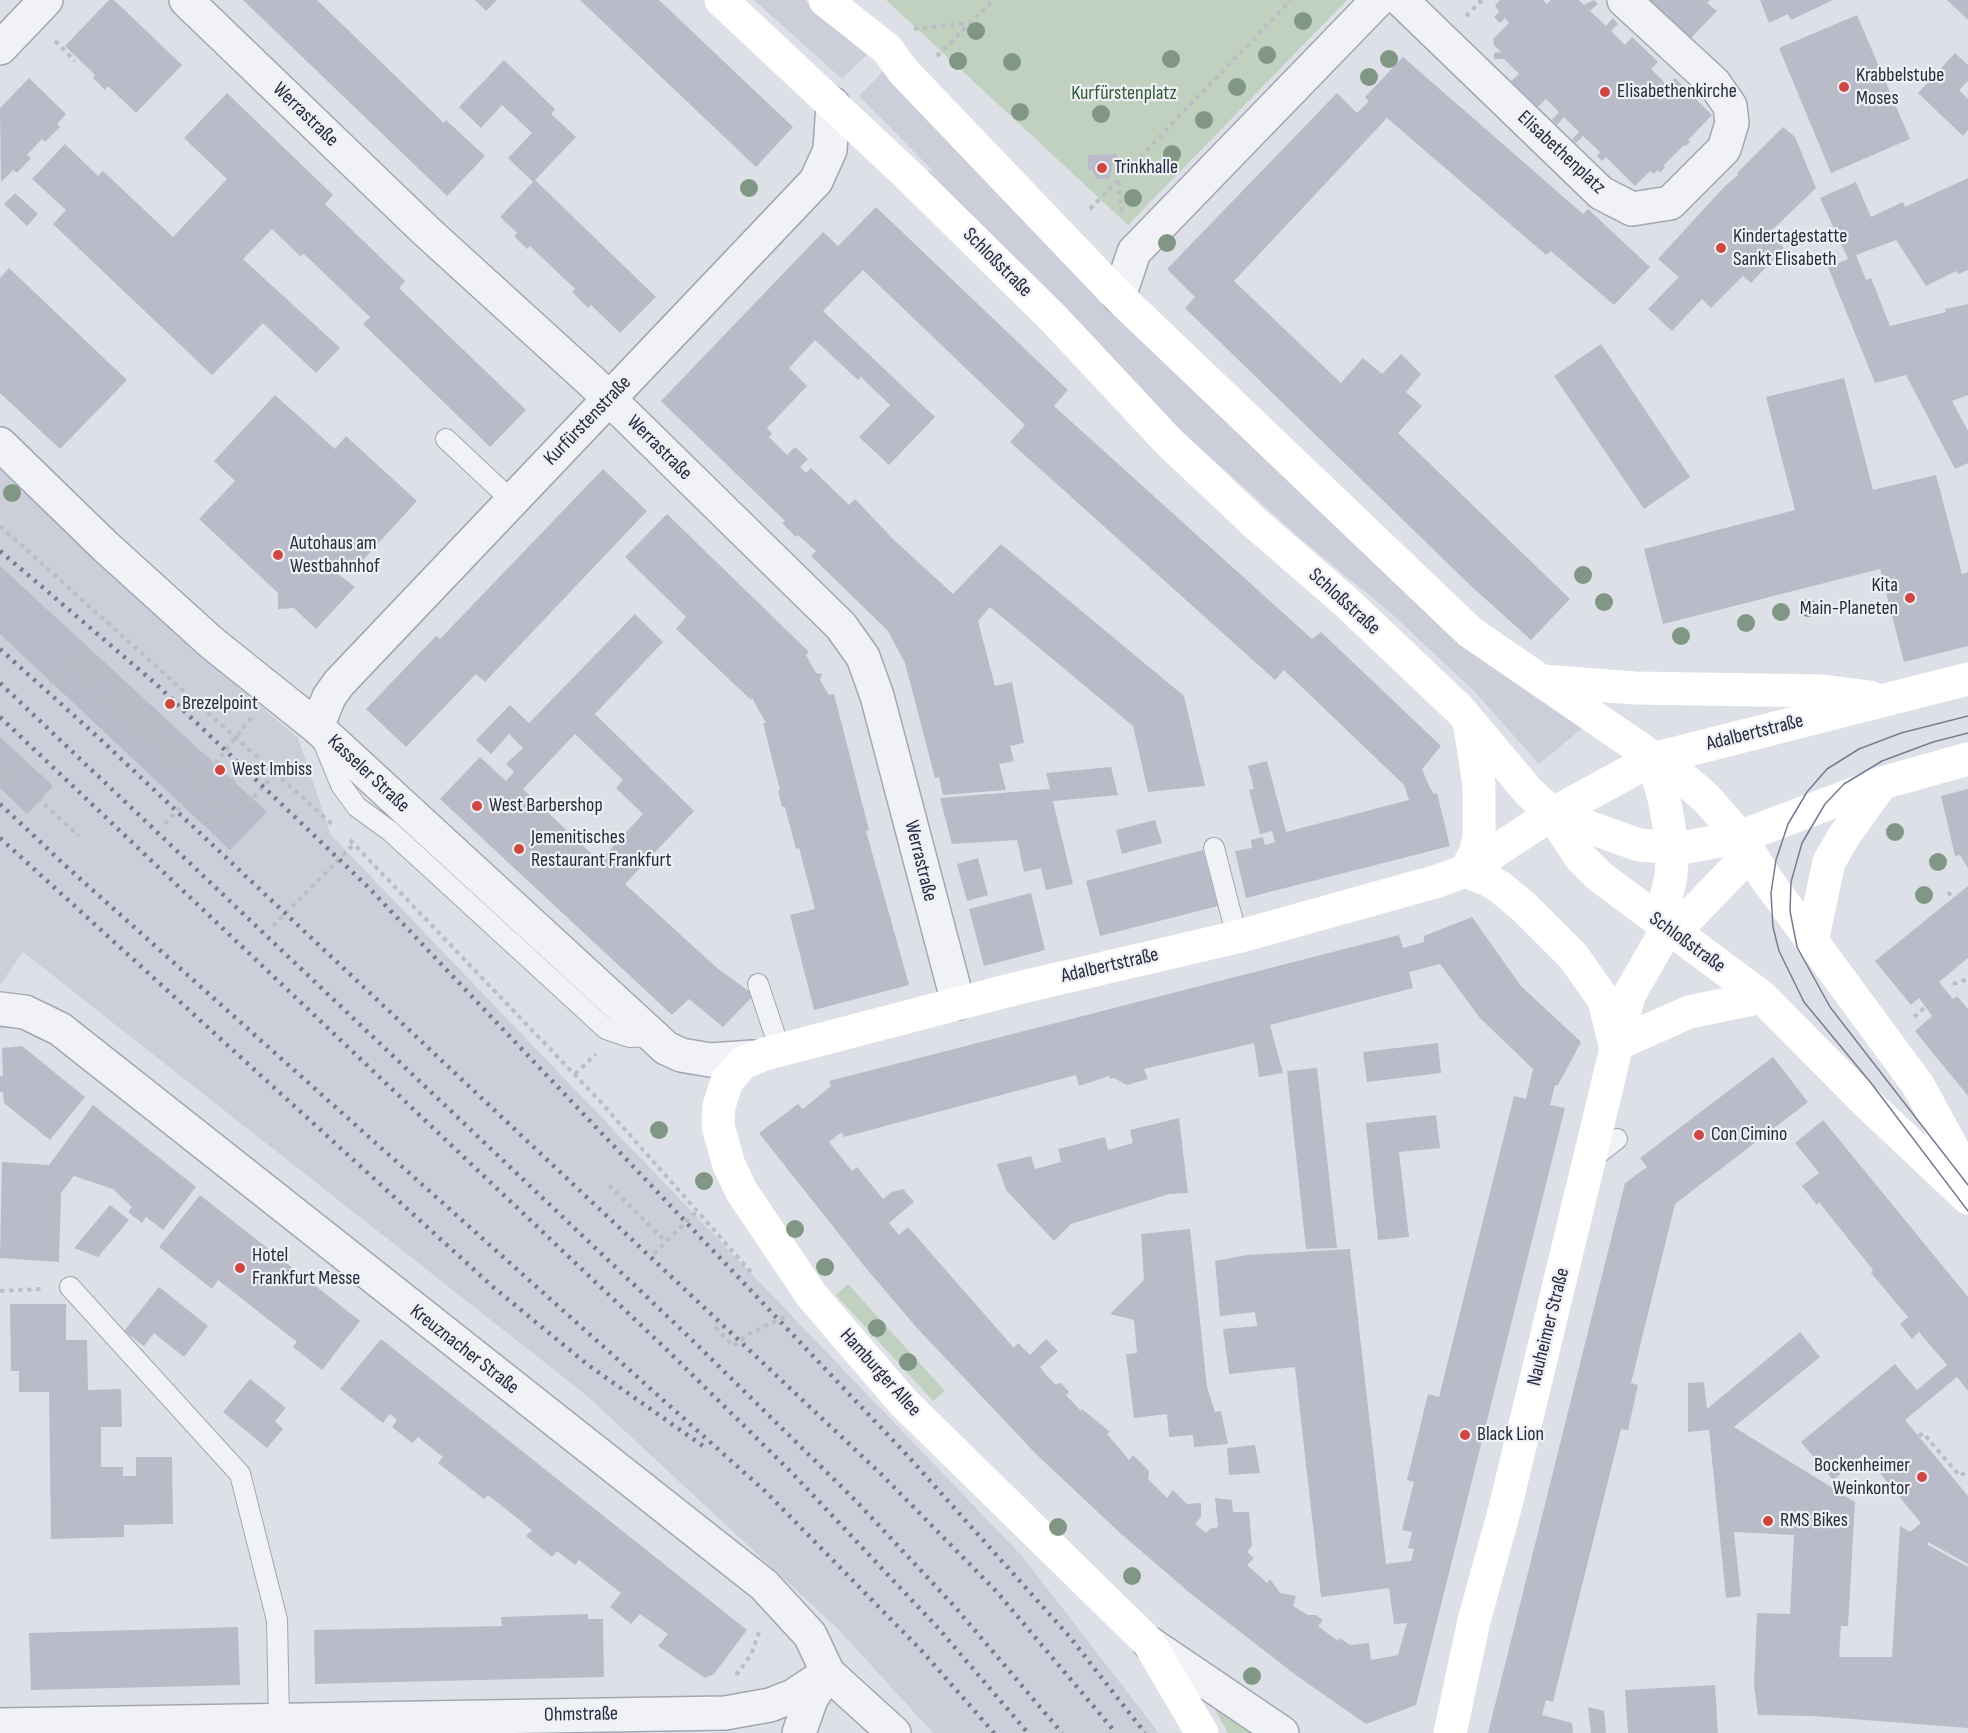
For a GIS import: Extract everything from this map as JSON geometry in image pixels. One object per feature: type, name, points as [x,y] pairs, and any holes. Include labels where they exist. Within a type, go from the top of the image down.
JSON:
[{"type":"street","points":[[0,48],[46,0]]},
{"type":"street","name":"Werrastraße","points":[[186,0],[425,230],[610,400],[828,612],[863,657],[877,696],[958,1003]]},
{"type":"street","name":"Schloßstraße","points":[[721,0],[1054,319],[1169,442],[1255,523],[1345,601],[1469,720],[1528,791],[1552,814],[1580,857],[1633,904],[1762,997],[1866,1102],[1968,1198]]},
{"type":"street","points":[[825,0],[887,49],[903,71],[1119,297],[1470,632],[1683,778],[1706,798],[1740,837],[1767,880],[1918,1084],[1955,1153],[1968,1188]]},
{"type":"street","points":[[1119,297],[1134,252],[1378,0]]},
{"type":"street","name":"Elisabethenplatz","points":[[1401,0],[1601,193],[1632,209],[1670,203],[1724,149],[1732,123],[1730,106],[1714,83],[1624,0]]},
{"type":"street","name":"Kurfürstenstraße","points":[[317,727],[329,697],[339,683],[816,181],[830,150],[832,104]]},
{"type":"street","name":"Kasseler Straße","points":[[0,444],[106,547],[213,643],[317,727],[666,1048],[694,1058],[735,1060],[766,1054]]},
{"type":"street","name":"Adalbertstraße","points":[[766,1054],[958,1003],[1237,937],[1378,899],[1465,871],[1552,814],[1653,759],[1968,679]]},
{"type":"street","points":[[1539,680],[1635,688],[1821,691],[1890,699]]},
{"type":"street","points":[[1469,720],[1478,768],[1480,820],[1475,854],[1465,871],[1500,887],[1525,908],[1573,956],[1604,1000],[1615,1045],[1689,1012],[1762,997]]},
{"type":"street","points":[[1653,759],[1664,798],[1673,849],[1671,876],[1664,907],[1667,928],[1686,920],[1737,867],[1743,855],[1740,837]]},
{"type":"street","points":[[1552,814],[1619,840],[1673,849],[1740,837],[1882,783],[1968,759]]},
{"type":"street","points":[[1812,941],[1821,886],[1829,862],[1844,836],[1882,783]]},
{"type":"street","name":"Nauheimer Straße","points":[[1450,1733],[1474,1622],[1505,1508],[1615,1045],[1629,995],[1667,928]]},
{"type":"street","name":"Kreuznacher Straße","points":[[0,1009],[25,1012],[60,1029],[764,1585],[810,1635],[828,1673],[894,1733]]},
{"type":"street","name":"Hamburger Allee","points":[[766,1054],[743,1063],[727,1081],[719,1106],[718,1126],[721,1143],[733,1174],[776,1244],[812,1296],[873,1370],[1149,1643],[1282,1733]]},
{"type":"street","name":"Hamburger Allee","points":[[1149,1643],[1202,1733]]},
{"type":"street","points":[[799,1733],[812,1699],[828,1673]]},
{"type":"street","name":"Ohmstraße","points":[[0,1725],[725,1713],[770,1705],[794,1696],[828,1673]]},
{"type":"lane","points":[[446,439],[511,500]]},
{"type":"lane","points":[[1215,848],[1237,937]]},
{"type":"lane","points":[[758,984],[766,1054]]},
{"type":"lane","points":[[1589,1161],[1617,1139]]},
{"type":"lane","points":[[70,1287],[240,1474],[277,1620],[279,1720]]},
{"type":"path","points":[[937,57],[993,0]]},
{"type":"path","points":[[1090,209],[1292,0]]},
{"type":"path","points":[[1465,17],[1482,0]]},
{"type":"path","points":[[909,29],[970,23]]},
{"type":"path","points":[[52,38],[75,61]]},
{"type":"path","points":[[1118,180],[1122,209]]},
{"type":"path","points":[[0,526],[336,828]]},
{"type":"path","points":[[50,683],[87,644]]},
{"type":"path","points":[[81,651],[185,749],[193,770]]},
{"type":"path","points":[[74,658],[203,778]]},
{"type":"path","points":[[66,666],[171,764],[193,770]]},
{"type":"path","points":[[165,824],[205,780],[203,778],[258,710]]},
{"type":"path","points":[[201,816],[245,768],[234,758]]},
{"type":"path","points":[[0,785],[22,761]]},
{"type":"path","points":[[11,774],[79,836]]},
{"type":"path","points":[[208,826],[250,801],[275,774]]},
{"type":"path","points":[[345,836],[574,1074],[758,1280]]},
{"type":"path","points":[[273,926],[354,843]]},
{"type":"path","points":[[1948,892],[1952,897]]},
{"type":"path","points":[[1953,984],[1968,979]]},
{"type":"path","points":[[1914,1017],[1925,1007]]},
{"type":"path","points":[[574,1074],[601,1048]]},
{"type":"path","points":[[609,1185],[666,1242]]},
{"type":"path","points":[[654,1254],[697,1211]]},
{"type":"path","points":[[0,1291],[70,1287]]},
{"type":"path","points":[[781,1306],[789,1315]]},
{"type":"path","points":[[715,1327],[733,1346]]},
{"type":"path","points":[[1919,1436],[1923,1433],[1960,1476],[1968,1470]]},
{"type":"path","points":[[733,1677],[751,1655],[760,1628]]},
{"type":"shaded area","points":[[754,0],[805,0],[867,55],[842,79]]},
{"type":"shaded area","points":[[888,66],[1585,726],[1539,764],[1475,692],[1392,614],[1301,539],[1166,417],[914,169],[933,171],[859,96]]},
{"type":"shaded area","points":[[0,466],[208,661],[298,738],[331,835],[1022,1556],[1159,1733],[933,1733],[837,1628],[586,1395],[23,952],[0,985]]},
{"type":"green space","name":"Kurfürstenplatz","points":[[886,0],[1347,0],[1128,225]]},
{"type":"green space","points":[[848,1284],[945,1391],[933,1401],[836,1295]]},
{"type":"green space","points":[[1219,1704],[1261,1733],[1228,1733],[1215,1710]]},
{"type":"building","points":[[109,0],[114,0],[182,65],[136,113],[108,86],[105,90],[93,78],[95,75],[65,46]]},
{"type":"building","points":[[243,0],[317,0],[444,123],[446,120],[485,156],[447,196]]},
{"type":"building","points":[[475,0],[497,0],[486,11]]},
{"type":"building","points":[[580,0],[659,0],[793,127],[756,167]]},
{"type":"building","name":"Elisabethenkirche","points":[[1500,0],[1543,0],[1547,4],[1551,0],[1579,0],[1584,5],[1594,0],[1598,4],[1590,11],[1606,26],[1613,18],[1618,24],[1611,31],[1625,45],[1632,37],[1658,62],[1651,69],[1667,85],[1675,78],[1712,115],[1688,140],[1690,142],[1663,166],[1665,167],[1660,173],[1658,170],[1654,174],[1650,171],[1635,186],[1606,157],[1602,161],[1597,156],[1600,152],[1583,136],[1576,143],[1572,139],[1579,132],[1564,117],[1557,125],[1552,120],[1559,112],[1546,99],[1538,107],[1511,81],[1519,74],[1504,59],[1494,59],[1494,53],[1501,52],[1494,45],[1493,39],[1509,23],[1505,18],[1500,23],[1494,17],[1499,12],[1495,5]]},
{"type":"building","points":[[1650,0],[1710,0],[1707,3],[1717,11],[1691,38]]},
{"type":"building","points":[[1760,0],[1833,0],[1791,20],[1788,14],[1769,23]]},
{"type":"building","points":[[1947,0],[1968,0],[1968,20]]},
{"type":"building","points":[[1857,15],[1910,139],[1831,173],[1779,48]]},
{"type":"building","points":[[1955,53],[1968,65],[1968,81],[1959,90],[1968,99],[1968,130],[1963,136],[1918,93]]},
{"type":"building","points":[[1403,57],[1583,214],[1588,209],[1650,267],[1614,305],[1551,251],[1546,255],[1387,118],[1234,281],[1341,383],[1363,358],[1382,374],[1401,354],[1421,374],[1406,392],[1422,406],[1398,433],[1570,599],[1531,640],[1471,586],[1185,308],[1195,297],[1167,269],[1337,93],[1357,113],[1369,101],[1365,97]]},
{"type":"building","points":[[504,60],[555,109],[551,114],[576,137],[535,180],[656,297],[620,333],[591,305],[588,308],[572,292],[575,289],[530,246],[527,249],[514,236],[517,233],[500,217],[533,182],[508,158],[532,133],[502,105],[481,128],[459,107]]},
{"type":"building","points":[[29,78],[66,114],[57,124],[60,127],[45,142],[42,139],[27,155],[31,158],[17,173],[13,170],[1,182],[0,108]]},
{"type":"building","points":[[227,93],[333,195],[325,204],[405,281],[399,288],[526,410],[490,447],[363,324],[370,317],[304,254],[300,256],[272,229],[243,259],[340,348],[316,373],[263,323],[212,375],[53,224],[66,210],[32,179],[65,144],[98,176],[103,171],[173,237],[227,179],[184,138]]},
{"type":"building","points":[[1783,127],[1795,137],[1816,188],[1769,233],[1784,248],[1751,283],[1743,276],[1711,308],[1702,299],[1672,331],[1648,309],[1679,277],[1658,259]]},
{"type":"building","points":[[1117,154],[1117,163],[1113,163],[1110,179],[1096,179],[1092,170],[1088,170],[1088,155]]},
{"type":"building","points":[[1968,178],[1968,270],[1958,274],[1956,271],[1926,286],[1896,240],[1856,255],[1866,280],[1871,278],[1890,326],[1968,304],[1968,395],[1952,401],[1968,431],[1968,463],[1955,469],[1906,375],[1875,383],[1828,267],[1848,259],[1820,198],[1856,182],[1871,217],[1903,202],[1905,207]]},
{"type":"building","points":[[15,193],[38,214],[27,226],[4,204]]},
{"type":"building","points":[[876,207],[1068,390],[1054,406],[1312,639],[1321,632],[1441,746],[1422,769],[1430,788],[1434,794],[1437,793],[1450,846],[1246,898],[1235,851],[1252,848],[1251,840],[1263,837],[1265,845],[1275,842],[1272,831],[1260,834],[1249,790],[1254,789],[1248,766],[1267,761],[1286,832],[1409,800],[1404,785],[1284,670],[1275,680],[1010,442],[1025,425],[863,270],[823,311],[935,417],[889,465],[859,437],[890,405],[861,377],[858,380],[815,340],[789,368],[807,386],[767,428],[772,434],[769,437],[787,455],[795,447],[808,459],[800,467],[806,473],[811,468],[849,505],[855,499],[894,540],[953,594],[1001,544],[1184,696],[1205,786],[1148,792],[1133,726],[990,607],[978,621],[995,686],[1012,682],[1024,743],[1010,746],[1014,761],[999,764],[1006,790],[943,795],[939,777],[935,778],[905,663],[888,631],[811,556],[816,551],[798,535],[796,537],[782,523],[785,521],[661,401],[823,232],[838,246]]},
{"type":"building","points":[[9,268],[127,380],[60,449],[0,393],[0,278]]},
{"type":"building","points":[[1601,344],[1690,477],[1644,509],[1554,376]]},
{"type":"building","points":[[1844,378],[1873,490],[1936,475],[1962,574],[1968,572],[1968,646],[1904,662],[1880,569],[1663,624],[1644,549],[1795,510],[1766,397]]},
{"type":"building","points":[[275,395],[335,449],[346,436],[417,501],[353,571],[342,561],[333,570],[355,587],[316,629],[294,608],[278,609],[278,593],[199,519],[235,481],[214,461]]},
{"type":"building","points":[[603,469],[647,511],[485,682],[476,674],[406,747],[366,709],[436,636],[440,639]]},
{"type":"building","points":[[667,514],[809,652],[806,655],[816,673],[822,674],[820,680],[829,695],[834,694],[869,830],[866,831],[909,985],[814,1010],[790,915],[815,909],[799,848],[796,849],[785,807],[782,807],[763,723],[766,723],[752,698],[751,700],[676,629],[686,617],[625,557]]},
{"type":"building","points":[[0,566],[267,812],[230,850],[0,634]]},
{"type":"building","points":[[635,614],[663,642],[595,714],[694,811],[625,884],[717,968],[754,995],[723,1027],[689,999],[672,1015],[440,799],[480,757],[506,781],[514,772],[506,764],[523,748],[509,734],[491,754],[476,740],[510,705],[529,723]],"holes":[[[575,734],[623,780],[616,788],[643,814],[605,855],[601,851],[595,857],[523,789]]]},
{"type":"building","points":[[0,737],[53,786],[27,814],[0,788]]},
{"type":"building","points":[[1111,767],[1118,795],[1053,801],[1073,884],[1046,890],[1041,868],[1024,872],[1017,840],[952,844],[940,798],[1050,789],[1046,773]]},
{"type":"building","points":[[1968,789],[1968,868],[1960,855],[1955,856],[1941,796]]},
{"type":"building","points":[[1155,820],[1162,843],[1122,854],[1116,830]]},
{"type":"building","points":[[1203,850],[1218,906],[1100,936],[1086,881]]},
{"type":"building","points":[[978,858],[988,895],[967,901],[957,864]]},
{"type":"building","points":[[1968,886],[1968,958],[1939,982],[1953,999],[1957,996],[1968,1009],[1968,1096],[1915,1031],[1932,1016],[1919,998],[1911,1005],[1875,961]]},
{"type":"building","points":[[1031,893],[1045,950],[984,966],[969,909]]},
{"type":"building","points":[[1472,917],[1521,986],[1581,1042],[1558,1085],[1555,1085],[1550,1105],[1565,1108],[1416,1705],[1366,1724],[1297,1676],[1190,1593],[1119,1532],[1037,1455],[917,1328],[865,1267],[759,1133],[798,1104],[803,1109],[831,1086],[829,1081],[1399,935],[1403,948],[1424,942],[1424,936]],"holes":[[[1440,964],[1480,1018],[1533,1069],[1526,1099],[1514,1096],[1439,1397],[1428,1394],[1407,1480],[1414,1482],[1402,1530],[1412,1532],[1408,1548],[1414,1549],[1411,1561],[1386,1564],[1350,1249],[1247,1255],[1215,1261],[1220,1316],[1255,1312],[1257,1326],[1223,1329],[1229,1374],[1295,1367],[1321,1597],[1389,1588],[1394,1624],[1407,1623],[1398,1655],[1371,1660],[1369,1643],[1350,1645],[1340,1638],[1338,1641],[1318,1626],[1323,1620],[1316,1615],[1308,1615],[1293,1606],[1296,1596],[1280,1593],[1270,1579],[1267,1583],[1247,1565],[1254,1558],[1247,1552],[1252,1546],[1249,1512],[1233,1512],[1232,1500],[1215,1498],[1218,1527],[1206,1533],[1195,1524],[1201,1517],[1201,1503],[1187,1504],[1173,1490],[1167,1498],[1148,1479],[1149,1471],[1133,1455],[1129,1460],[1107,1434],[1110,1432],[1082,1409],[1081,1411],[1066,1395],[1069,1392],[1061,1383],[1055,1384],[1046,1375],[1040,1367],[1058,1351],[1046,1339],[1030,1355],[1018,1343],[1014,1348],[908,1227],[899,1235],[889,1223],[914,1202],[903,1189],[892,1192],[883,1199],[857,1167],[852,1171],[829,1142],[842,1132],[844,1137],[1076,1075],[1079,1086],[1109,1076],[1110,1079],[1114,1078],[1127,1085],[1148,1079],[1144,1069],[1254,1043],[1259,1077],[1283,1073],[1270,1025],[1413,988],[1409,972]]]},
{"type":"building","points":[[1438,1043],[1441,1073],[1367,1082],[1363,1052]]},
{"type":"building","points":[[22,1046],[85,1097],[50,1140],[4,1103],[3,1092],[0,1092],[0,1076],[3,1076],[2,1048]]},
{"type":"building","points":[[1773,1057],[1808,1102],[1675,1204],[1631,1383],[1638,1385],[1628,1430],[1621,1429],[1553,1702],[1546,1700],[1542,1715],[1572,1723],[1573,1733],[1488,1733],[1625,1183],[1647,1167],[1640,1158]]},
{"type":"building","points":[[1317,1068],[1337,1248],[1306,1249],[1287,1071]]},
{"type":"building","points":[[93,1105],[196,1187],[163,1230],[146,1217],[142,1223],[128,1212],[132,1207],[113,1189],[74,1176],[61,1193],[59,1262],[0,1258],[2,1162],[49,1165]]},
{"type":"building","points":[[1436,1115],[1440,1148],[1399,1152],[1409,1237],[1378,1240],[1366,1123]]},
{"type":"building","points":[[1179,1118],[1188,1193],[1169,1194],[1071,1224],[1054,1241],[1006,1190],[997,1164],[1031,1156],[1035,1169],[1061,1162],[1058,1149],[1105,1137],[1108,1150],[1133,1143],[1130,1130]]},
{"type":"building","points":[[1823,1120],[1968,1297],[1968,1391],[1957,1377],[1905,1420],[1968,1496],[1968,1564],[1928,1542],[1928,1545],[1968,1567],[1968,1728],[1814,1716],[1758,1715],[1754,1685],[1757,1613],[1790,1614],[1794,1535],[1734,1532],[1741,1596],[1726,1598],[1709,1430],[1688,1432],[1688,1383],[1704,1382],[1707,1409],[1800,1332],[1820,1357],[1734,1427],[1855,1502],[1848,1626],[1841,1626],[1839,1657],[1892,1657],[1900,1526],[1910,1532],[1921,1523],[1864,1454],[1833,1480],[1801,1442],[1895,1364],[1917,1390],[1947,1365],[1919,1332],[1912,1339],[1900,1324],[1908,1317],[1871,1273],[1873,1270],[1819,1202],[1817,1205],[1802,1186],[1819,1173],[1795,1143]]},
{"type":"building","points":[[200,1195],[360,1321],[322,1370],[293,1347],[297,1342],[218,1280],[212,1289],[159,1247]]},
{"type":"building","points":[[110,1205],[129,1220],[98,1257],[74,1248]]},
{"type":"building","points":[[1190,1229],[1207,1387],[1215,1412],[1221,1411],[1228,1444],[1194,1447],[1193,1435],[1169,1437],[1167,1414],[1134,1418],[1126,1354],[1137,1353],[1134,1320],[1110,1314],[1144,1280],[1141,1234]]},
{"type":"building","points":[[159,1287],[208,1326],[184,1357],[154,1333],[144,1346],[124,1331]]},
{"type":"building","points":[[10,1304],[66,1304],[66,1340],[87,1340],[88,1390],[121,1389],[122,1427],[101,1427],[101,1467],[123,1467],[123,1476],[136,1476],[136,1457],[172,1457],[173,1524],[124,1525],[124,1537],[51,1539],[49,1392],[19,1392],[19,1371],[11,1371]]},
{"type":"building","points":[[381,1339],[747,1630],[714,1674],[705,1678],[658,1646],[668,1634],[640,1614],[631,1624],[610,1607],[621,1593],[579,1560],[575,1565],[557,1551],[552,1557],[526,1536],[532,1530],[488,1495],[484,1499],[438,1463],[443,1457],[418,1437],[412,1443],[392,1427],[397,1420],[390,1414],[383,1423],[340,1389]]},
{"type":"building","points":[[250,1379],[286,1408],[275,1421],[283,1429],[267,1448],[223,1412]]},
{"type":"building","points":[[1255,1445],[1260,1473],[1229,1475],[1227,1448]]},
{"type":"building","points":[[588,1614],[588,1619],[603,1619],[604,1677],[315,1684],[314,1630],[502,1626],[501,1617]]},
{"type":"building","points":[[238,1627],[240,1685],[31,1690],[29,1633]]},
{"type":"building","points":[[1715,1685],[1718,1733],[1628,1733],[1625,1690]]},
{"type":"building","points":[[1588,1707],[1604,1711],[1606,1733],[1591,1733]]},
{"type":"tram line","points":[[1968,716],[1901,733],[1859,749],[1827,769],[1807,792],[1788,824],[1776,860],[1771,893],[1773,927],[1779,951],[1804,1002],[1871,1083],[1968,1211]]},
{"type":"tram line","points":[[1968,733],[1933,742],[1882,761],[1844,784],[1825,804],[1802,843],[1791,882],[1790,911],[1797,947],[1830,1007],[1968,1185]]},
{"type":"railway","points":[[0,551],[156,684],[368,887],[906,1454],[1069,1636],[1145,1733]]},
{"type":"railway","points":[[0,649],[100,739],[881,1474],[996,1591],[1116,1733]]},
{"type":"railway","points":[[0,683],[687,1335],[857,1502],[955,1607],[1062,1733]]},
{"type":"railway","points":[[0,717],[666,1349],[793,1474],[939,1629],[1028,1733]]},
{"type":"railway","points":[[0,804],[68,868],[766,1492],[920,1649],[994,1733]]},
{"type":"railway","points":[[0,838],[493,1287],[588,1365],[703,1446]]},
{"type":"place","name":"Krabbelstube Moses","points":[[1844,87]]},
{"type":"place","name":"Elisabethenkirche","points":[[1605,92]]},
{"type":"place","name":"Trinkhalle","points":[[1102,168]]},
{"type":"place","name":"Kindertagestatte Sankt Elisabeth","points":[[1721,248]]},
{"type":"place","name":"Autohaus am Westbahnhof","points":[[278,555]]},
{"type":"place","name":"Kita Main-Planeten","points":[[1910,598]]},
{"type":"place","name":"Brezelpoint","points":[[170,704]]},
{"type":"place","name":"West Imbiss","points":[[220,770]]},
{"type":"place","name":"West Barbershop","points":[[477,806]]},
{"type":"place","name":"Jemenitisches Restaurant Frankfurt","points":[[519,849]]},
{"type":"place","name":"Con Cimino","points":[[1699,1135]]},
{"type":"place","name":"Hotel Frankfurt Messe","points":[[240,1268]]},
{"type":"place","name":"Black Lion","points":[[1465,1435]]},
{"type":"place","name":"Bockenheimer Weinkontor","points":[[1922,1477]]},
{"type":"place","name":"RMS Bikes","points":[[1768,1521]]}]
